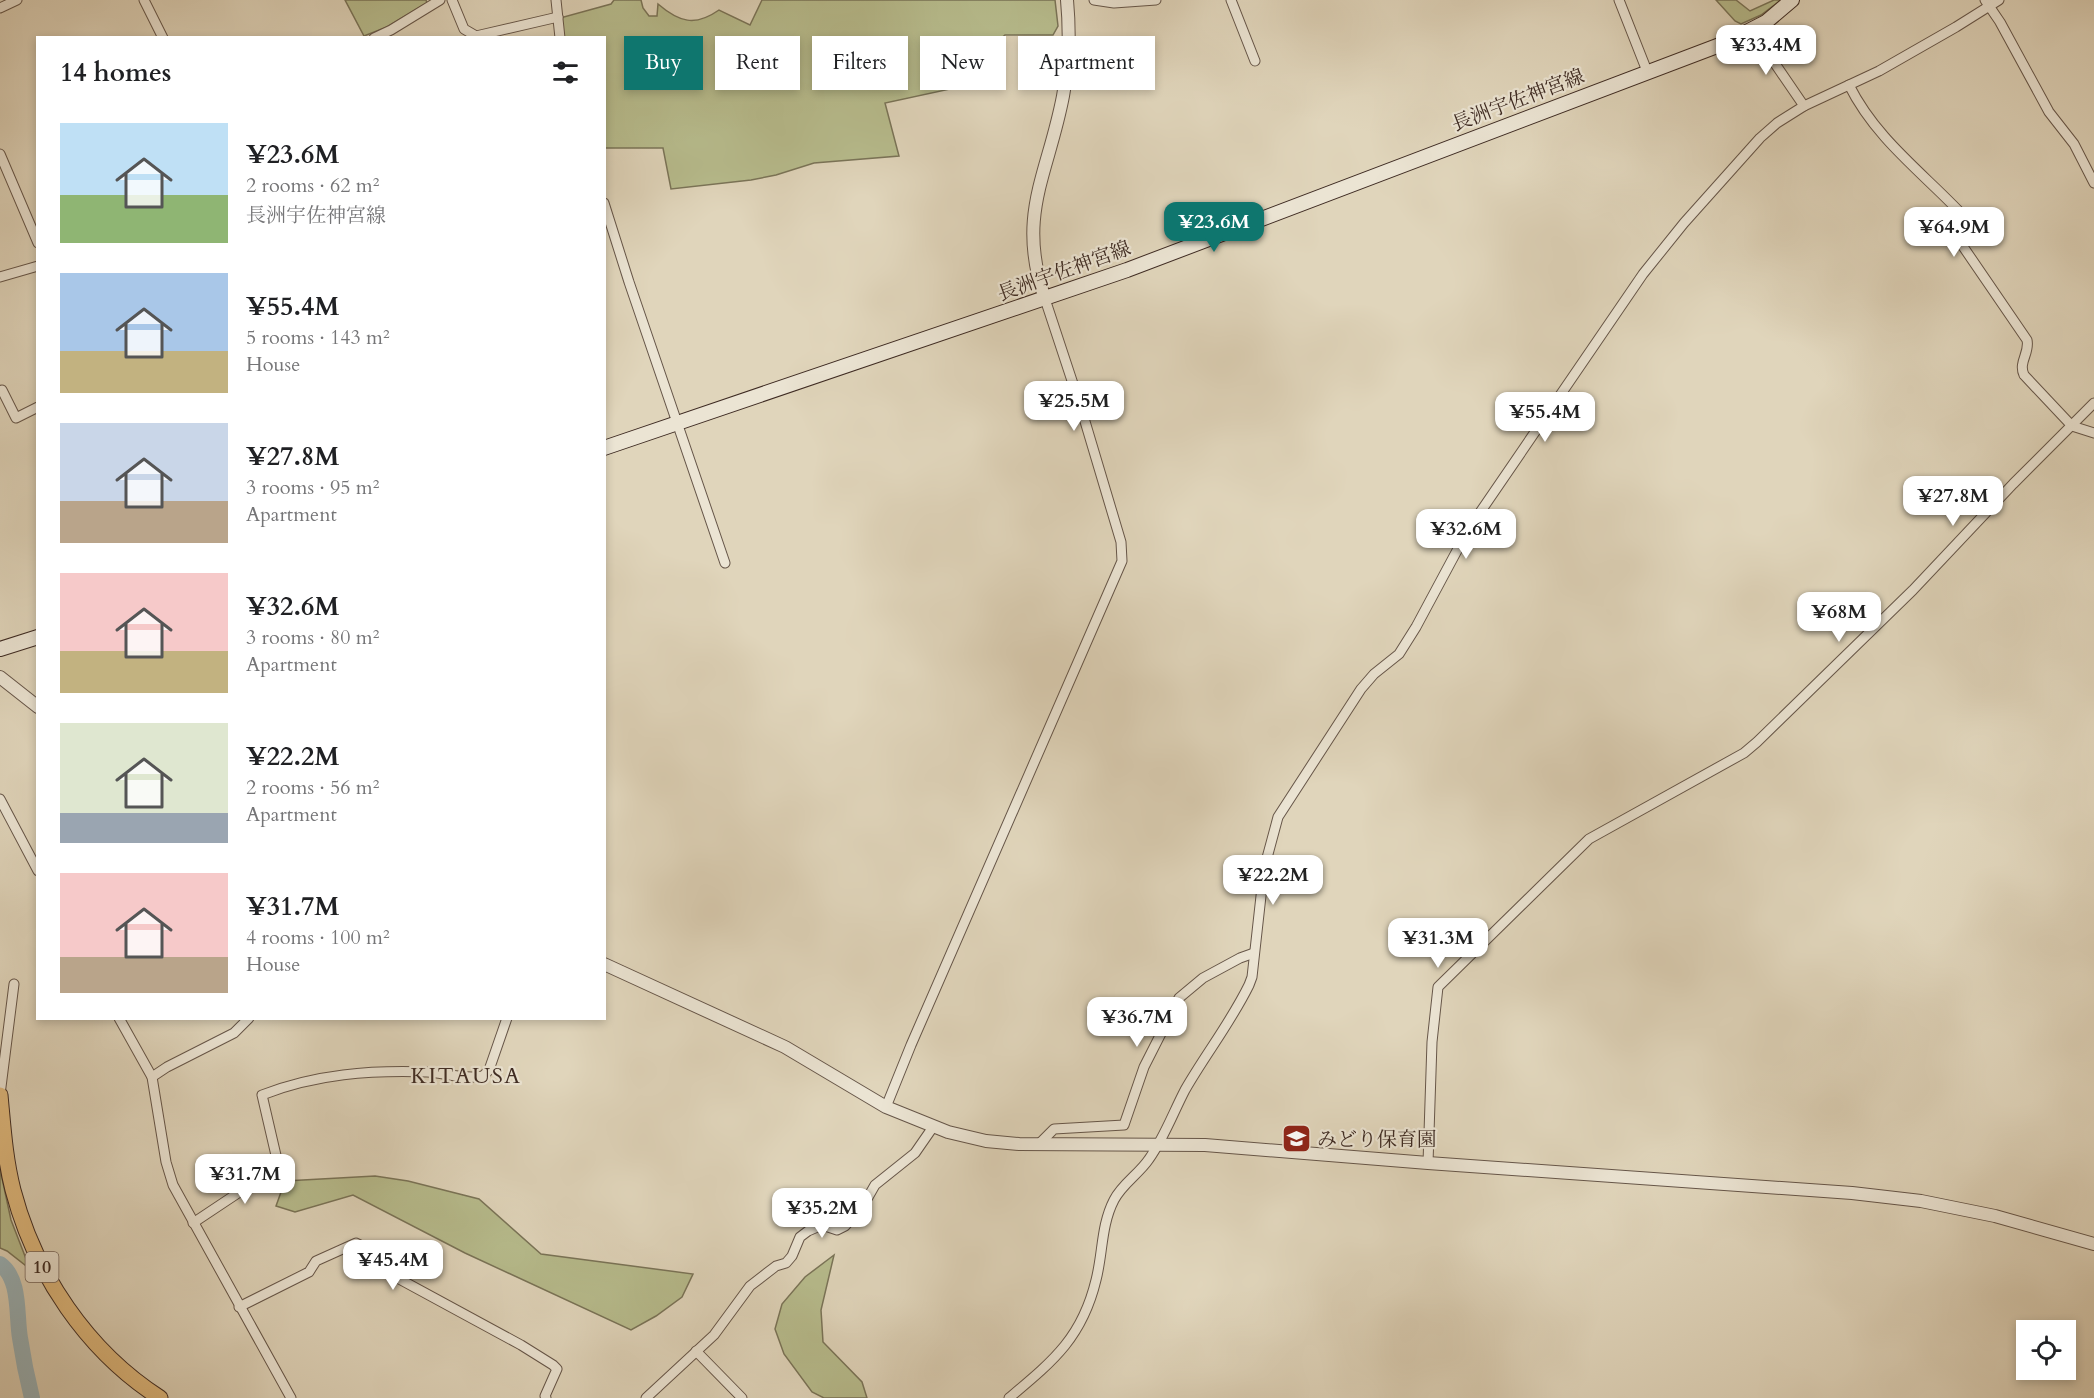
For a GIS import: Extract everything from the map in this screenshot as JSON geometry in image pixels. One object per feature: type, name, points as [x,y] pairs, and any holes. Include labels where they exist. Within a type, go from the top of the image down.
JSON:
[{"type":"highway","name":"10","points":[[0,1095],[2,1137],[13,1190],[43,1270],[85,1332],[126,1372],[160,1398]]},
{"type":"main road","name":"長洲宇佐神宮線","points":[[606,447],[1127,270],[1725,43],[1774,16],[1792,0]]},
{"type":"main road","points":[[0,649],[36,638]]},
{"type":"street","points":[[0,8],[17,0]]},
{"type":"street","points":[[144,0],[162,36]]},
{"type":"street","points":[[378,36],[440,0]]},
{"type":"street","points":[[452,0],[464,29],[476,36],[558,17]]},
{"type":"street","points":[[556,0],[560,36]]},
{"type":"street","points":[[886,1107],[1122,561],[1121,542],[1035,266],[1033,222],[1039,186],[1063,98],[1066,77],[1069,36],[1067,0]]},
{"type":"street","points":[[1094,0],[1114,3],[1156,0]]},
{"type":"street","points":[[1231,0],[1255,61]]},
{"type":"street","points":[[1619,0],[1647,72]]},
{"type":"street","points":[[1009,1398],[1055,1358],[1072,1338],[1088,1305],[1096,1279],[1104,1234],[1114,1198],[1149,1159],[1185,1090],[1246,992],[1252,976],[1267,854],[1278,817],[1361,689],[1399,654],[1468,530],[1643,274],[1760,138],[1777,123],[1804,106],[1849,86],[1911,53],[1987,3],[1999,0]]},
{"type":"street","points":[[1987,3],[2053,118],[2074,144],[2094,183]]},
{"type":"street","points":[[1752,30],[1804,106]]},
{"type":"street","points":[[1849,86],[1864,114],[1875,127],[1971,224],[1972,229],[1962,245],[2027,340],[2028,349],[2022,364],[2023,372],[2072,426],[2094,433]]},
{"type":"street","points":[[0,154],[36,238]]},
{"type":"street","points":[[606,209],[725,563]]},
{"type":"street","points":[[0,277],[36,267]]},
{"type":"street","points":[[2,390],[16,418],[36,408]]},
{"type":"street","points":[[1428,1163],[1432,1041],[1438,987],[1589,839],[1744,753],[1757,742],[1913,590],[2094,403]]},
{"type":"street","points":[[0,677],[36,705]]},
{"type":"street","points":[[0,799],[36,867]]},
{"type":"street","points":[[1039,1144],[1054,1129],[1124,1125],[1144,1067],[1179,998],[1203,978],[1254,953]]},
{"type":"street","points":[[606,965],[785,1047],[886,1107],[933,1127],[986,1141],[1246,1148],[1885,1196],[1995,1216],[2094,1244]]},
{"type":"street","points":[[0,1095],[14,984]]},
{"type":"street","points":[[120,1020],[152,1077],[166,1162],[173,1185],[291,1398]]},
{"type":"street","points":[[152,1077],[176,1062],[234,1033],[247,1020]]},
{"type":"street","points":[[193,1223],[278,1164],[262,1095],[301,1081],[350,1074],[428,1072],[483,1076],[489,1070],[506,1020]]},
{"type":"street","points":[[646,1398],[714,1335],[750,1286],[776,1266],[786,1263],[792,1256],[800,1237],[822,1225],[837,1230],[845,1226],[862,1206],[875,1185],[915,1153],[933,1127]]},
{"type":"street","points":[[239,1307],[309,1272],[316,1261],[356,1243],[362,1245],[372,1263],[379,1268],[521,1345],[553,1365],[557,1369],[545,1395],[546,1398]]},
{"type":"street","points":[[696,1351],[742,1398]]},
{"type":"green space","points":[[345,0],[426,0],[427,3],[387,27],[364,36]]},
{"type":"green space","points":[[614,0],[641,0],[649,16],[657,16],[658,4],[673,15],[687,20],[702,19],[719,10],[750,25],[762,0],[1055,0],[1058,26],[1053,35],[920,36],[920,90],[945,90],[885,103],[899,156],[814,163],[751,180],[671,189],[663,148],[606,148],[606,36],[561,36],[560,18],[611,4]]},
{"type":"green space","points":[[1716,0],[1736,0],[1750,11],[1774,0],[1781,0],[1761,15],[1741,24],[1735,21]]},
{"type":"green space","points":[[0,1169],[11,1220],[30,1269],[0,1248]]},
{"type":"green space","points":[[375,1176],[408,1181],[479,1199],[541,1254],[693,1274],[682,1297],[656,1316],[631,1330],[465,1253],[353,1195],[295,1212],[276,1206],[285,1181]]},
{"type":"green space","points":[[834,1255],[821,1310],[823,1342],[862,1382],[867,1398],[824,1398],[812,1392],[784,1354],[775,1329],[782,1304],[805,1277]]},
{"type":"waterway","points":[[0,1264],[7,1271],[15,1288],[21,1346],[32,1398]]},
{"type":"place","name":"みどり保育園","points":[[1296,1139]]},
{"type":"district","name":"KITAUSA","points":[[466,1076]]}]
